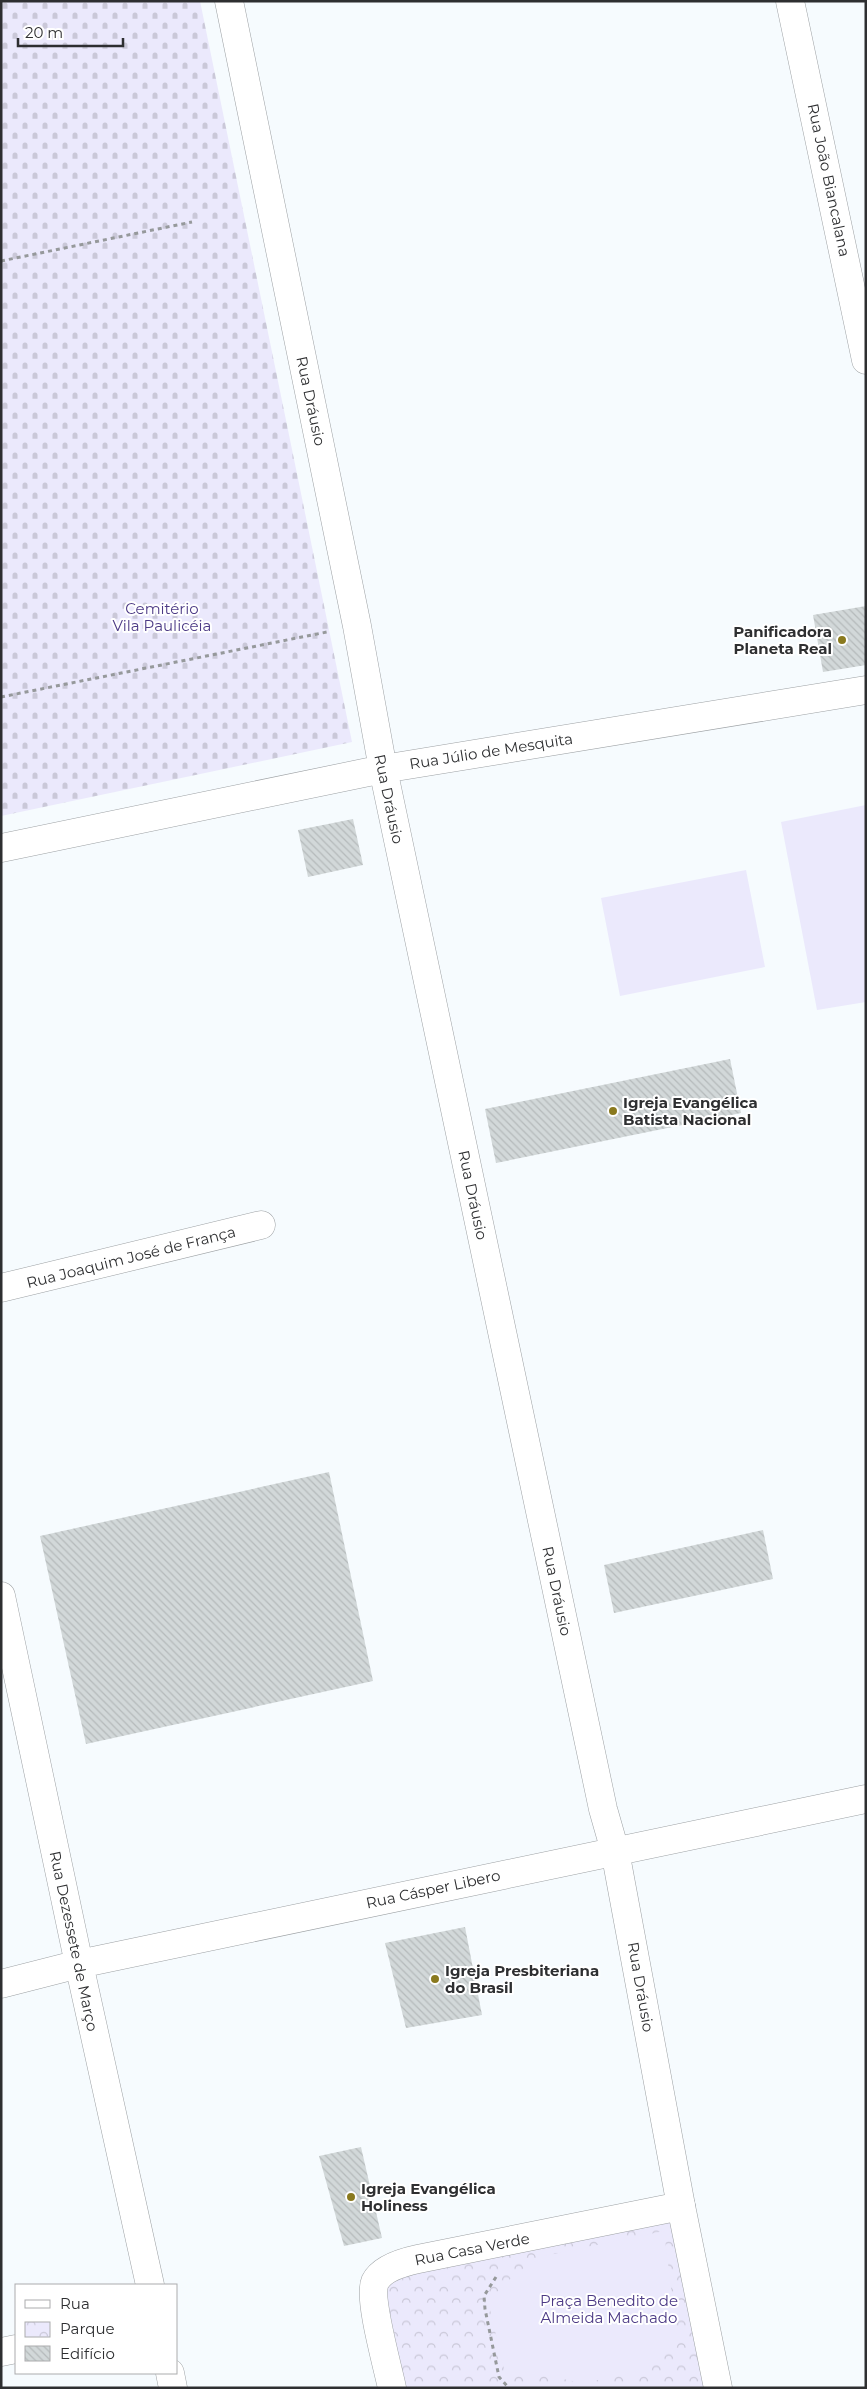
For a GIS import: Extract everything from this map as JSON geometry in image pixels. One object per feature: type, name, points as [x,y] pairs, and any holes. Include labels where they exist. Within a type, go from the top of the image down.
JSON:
[{"type":"street","name":"Rua Dráusio","points":[[229,1],[357,626],[382,769],[603,1809],[615,1851],[681,2206],[718,2388]]},
{"type":"street","name":"Rua João Biancalana","points":[[790,1],[860,301],[866,360]]},
{"type":"street","name":"Rua Júlio de Mesquita","points":[[1,848],[382,769],[866,690]]},
{"type":"street","name":"Rua Joaquim José de França","points":[[1,1288],[261,1225]]},
{"type":"street","name":"Rua Dezessete de Março","points":[[1,1596],[79,1964],[150,2284]]},
{"type":"street","name":"Rua Cásper Libero","points":[[1,1984],[79,1964],[615,1851],[670,1842],[866,1799]]},
{"type":"street","name":"Rua Casa Verde","points":[[392,2388],[373,2299],[375,2283],[378,2279],[401,2263],[681,2206]]},
{"type":"street","points":[[1,2352],[15,2349]]},
{"type":"street","points":[[170,2374],[173,2388]]},
{"type":"path","points":[[1,261],[192,222]]},
{"type":"path","points":[[1,697],[357,626]]},
{"type":"path","points":[[508,2388],[499,2377],[492,2350],[484,2296],[506,2262],[517,2240]]},
{"type":"green space","name":"Cemitério Vila Paulicéia","points":[[1,1],[200,1],[352,742],[1,816]]},
{"type":"green space","points":[[866,805],[866,1002],[817,1010],[781,822]]},
{"type":"green space","points":[[746,870],[765,967],[620,996],[601,898]]},
{"type":"green space","name":"Praça Benedito de Almeida Machado","points":[[671,2216],[706,2388],[398,2388],[376,2283],[398,2268]]},
{"type":"green space","points":[[664,2231],[678,2344],[642,2369],[615,2376],[608,2370],[598,2380],[585,2384],[546,2375],[505,2373],[488,2301],[515,2274],[544,2256]]},
{"type":"building","name":"Panificadora Planeta Real","points":[[866,606],[866,665],[823,672],[813,615]]},
{"type":"building","points":[[353,819],[363,865],[308,877],[298,830]]},
{"type":"building","name":"Igreja Evangélica Batista Nacional","points":[[730,1059],[741,1113],[496,1163],[485,1109]]},
{"type":"building","points":[[329,1472],[373,1681],[86,1744],[40,1536]]},
{"type":"building","points":[[763,1530],[773,1579],[614,1613],[604,1565]]},
{"type":"building","name":"Igreja Presbiteriana do Brasil","points":[[465,1927],[482,2015],[406,2028],[385,1943]]},
{"type":"building","name":"Igreja Evangélica Holiness","points":[[361,2147],[382,2238],[344,2246],[319,2156]]},
{"type":"place","name":"Panificadora Planeta Real","points":[[842,640]]},
{"type":"place","name":"Igreja Evangélica Batista Nacional","points":[[613,1111]]},
{"type":"place","name":"Igreja Presbiteriana do Brasil","points":[[435,1979]]},
{"type":"place","name":"Igreja Evangélica Holiness","points":[[351,2197]]}]
